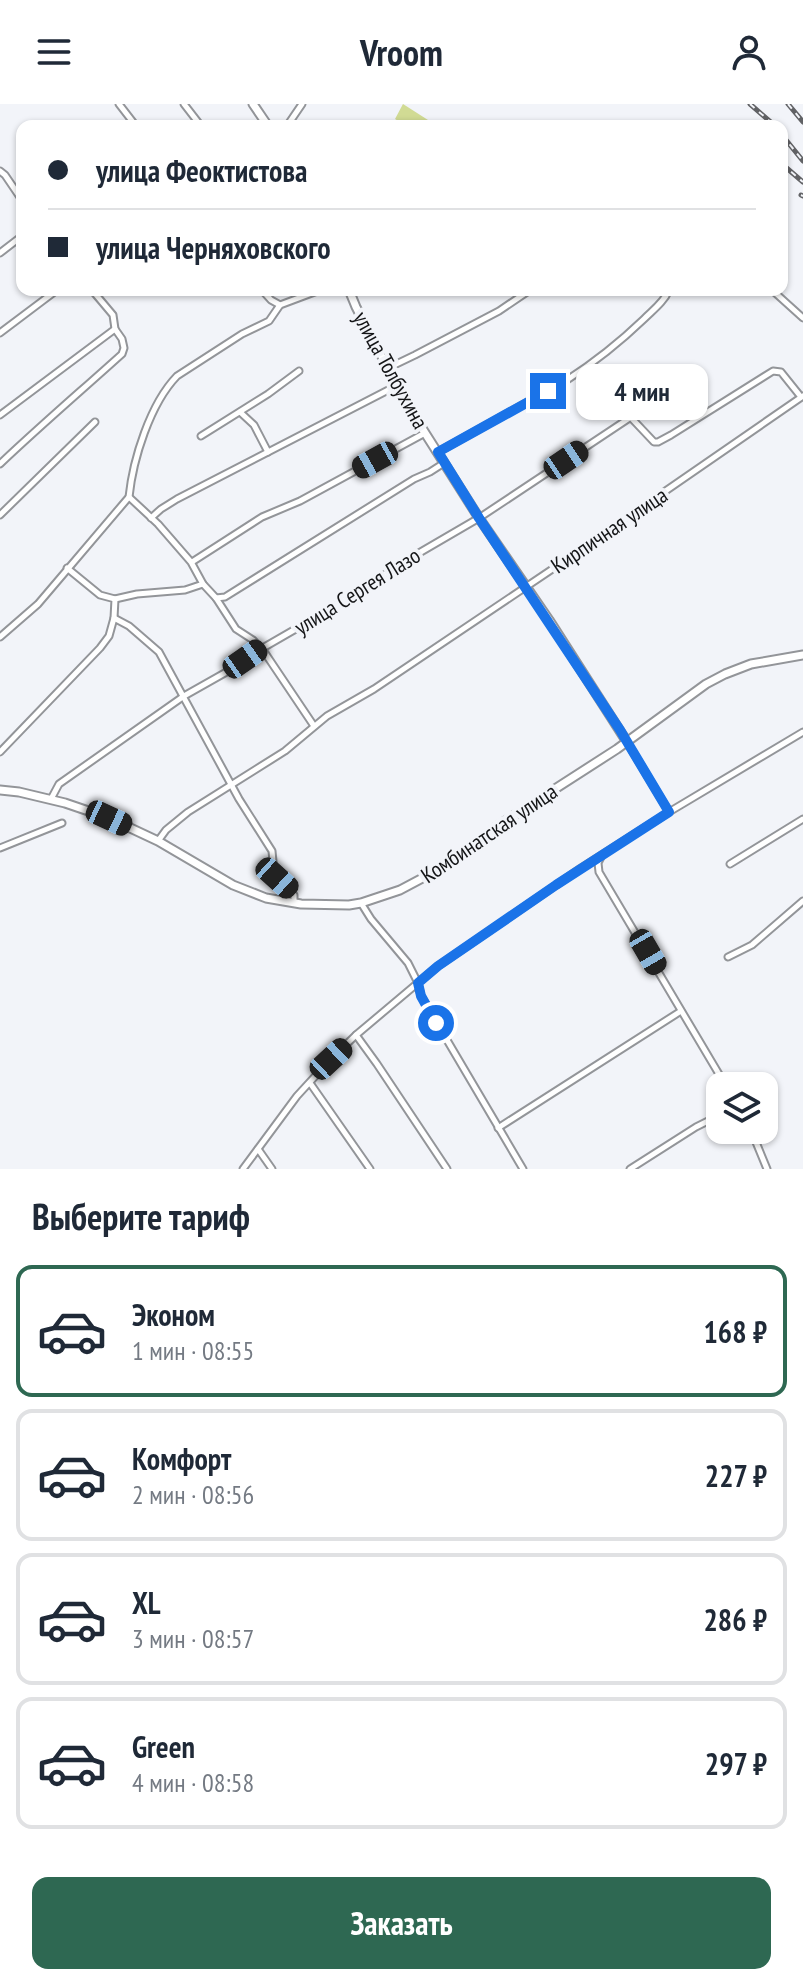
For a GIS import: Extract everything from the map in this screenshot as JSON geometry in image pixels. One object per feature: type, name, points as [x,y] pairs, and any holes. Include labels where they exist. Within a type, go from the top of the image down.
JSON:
[{"type":"main road","name":"улица Толбухина","points":[[351,296],[396,386],[425,433],[627,742]]},
{"type":"main road","name":"Комбинатская улица","points":[[0,790],[51,799],[109,818],[158,841],[249,893],[294,903],[361,903],[400,890],[432,873],[499,825],[627,742],[706,684],[751,664],[803,655]]},
{"type":"street","points":[[119,104],[131,120]]},
{"type":"street","points":[[184,104],[196,120]]},
{"type":"street","points":[[0,171],[16,191]]},
{"type":"street","points":[[0,253],[16,241]]},
{"type":"street","points":[[0,333],[49,296]]},
{"type":"street","points":[[0,464],[122,354],[122,339],[115,329],[113,315],[97,296]]},
{"type":"street","points":[[267,296],[280,305]]},
{"type":"street","points":[[0,637],[38,604],[129,497],[131,476],[140,448],[158,399],[168,385],[242,334],[269,321],[280,305],[304,296]]},
{"type":"street","points":[[387,368],[499,311],[521,296]]},
{"type":"street","points":[[438,452],[587,367],[628,334],[666,296]]},
{"type":"street","points":[[779,296],[803,318]]},
{"type":"street","points":[[0,415],[115,329]]},
{"type":"street","points":[[587,367],[650,439],[658,442],[773,371],[781,372],[802,396]]},
{"type":"street","points":[[201,436],[299,371]]},
{"type":"street","points":[[151,518],[177,499],[396,386]]},
{"type":"street","name":"Кирпичная улица","points":[[232,784],[285,751],[330,714],[374,689],[802,396]]},
{"type":"street","points":[[240,412],[254,425],[268,452]]},
{"type":"street","name":"улица Сергея Лазо","points":[[51,799],[59,784],[184,696],[479,518],[631,417]]},
{"type":"street","points":[[0,515],[95,422]]},
{"type":"street","points":[[191,562],[262,517],[300,501],[425,433]]},
{"type":"street","points":[[216,598],[225,597],[444,463]]},
{"type":"street","points":[[129,497],[191,562],[236,629],[261,649],[314,726]]},
{"type":"street","points":[[67,568],[100,595],[115,599],[185,590],[203,584]]},
{"type":"street","points":[[0,752],[100,648],[109,636],[115,599]]},
{"type":"street","points":[[114,618],[129,626],[159,652],[239,799],[272,851],[274,872],[294,895],[294,903]]},
{"type":"street","points":[[243,1169],[297,1096],[331,1059],[438,966],[581,868],[803,732]]},
{"type":"street","name":"улица Толбухина","points":[[627,742],[669,812]]},
{"type":"street","points":[[158,841],[188,812],[232,784]]},
{"type":"street","points":[[730,864],[800,821],[803,831]]},
{"type":"street","points":[[0,848],[62,823]]},
{"type":"street","points":[[602,856],[598,863],[599,872],[718,1072]]},
{"type":"street","points":[[728,957],[752,945],[803,901]]},
{"type":"street","points":[[361,903],[408,963],[421,996],[523,1169]]},
{"type":"street","points":[[498,1128],[681,1011]]},
{"type":"street","points":[[356,1035],[447,1169]]},
{"type":"street","points":[[310,1083],[370,1169]]},
{"type":"street","points":[[630,1169],[706,1122]]},
{"type":"street","points":[[757,1144],[767,1169]]},
{"type":"street","points":[[258,1149],[272,1169]]},
{"type":"green space","points":[[403,104],[428,120],[397,120]]},
{"type":"railway","points":[[750,104],[768,120]]},
{"type":"railway","points":[[788,104],[803,122]]},
{"type":"railway","points":[[788,142],[803,161]]},
{"type":"railway","points":[[788,169],[803,182]]},
{"type":"route","points":[[436,1023],[421,996],[418,983],[556,885],[669,812],[620,730],[438,452],[548,391]]}]
